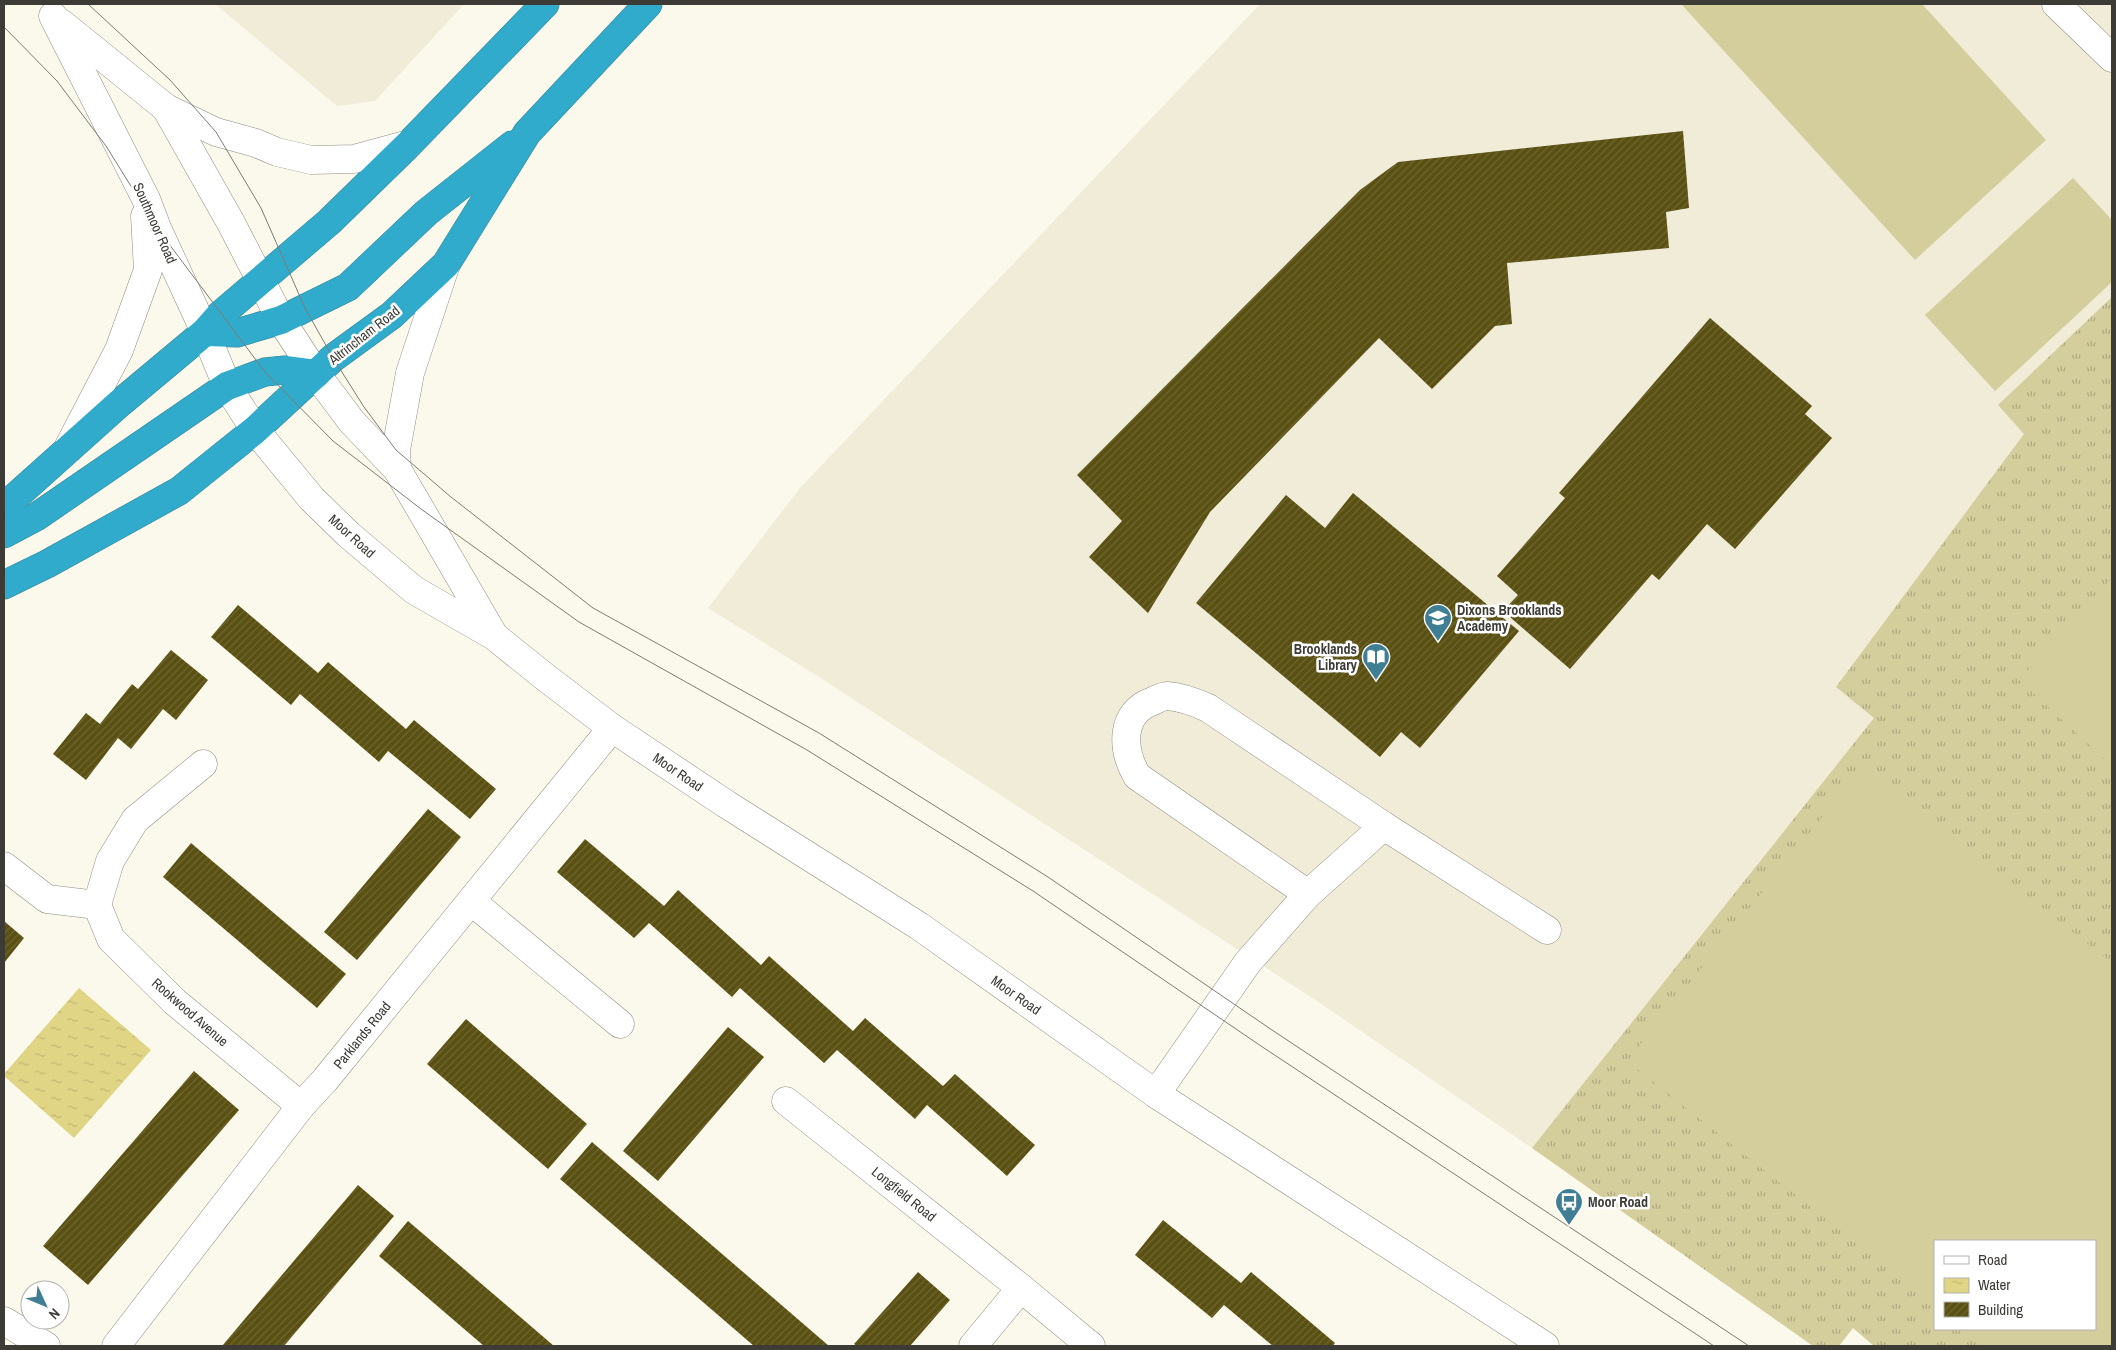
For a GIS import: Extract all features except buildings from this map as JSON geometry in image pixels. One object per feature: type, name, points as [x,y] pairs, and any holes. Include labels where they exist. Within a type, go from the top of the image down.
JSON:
[{"type":"highway","points":[[4,507],[68,448],[206,332],[220,315],[329,222],[409,144],[544,4]]},
{"type":"highway","name":"Altrincham Road","points":[[4,585],[179,491],[255,430],[333,358],[392,314],[446,264],[527,133],[648,4]]},
{"type":"highway","points":[[206,332],[237,333],[281,320],[348,287],[426,213],[527,133]]},
{"type":"highway","points":[[4,534],[36,516],[227,386],[265,372],[285,370],[316,374]]},
{"type":"street","points":[[2056,4],[2112,58]]},
{"type":"street","name":"Southmoor Road","points":[[46,10],[166,108],[231,223],[281,320],[316,374]]},
{"type":"street","name":"Southmoor Road","points":[[46,10],[146,199],[157,228],[206,332],[227,386],[255,430]]},
{"type":"street","points":[[166,108],[216,132],[277,152],[311,160],[354,159],[409,144]]},
{"type":"street","points":[[68,448],[119,350],[148,270],[146,199]]},
{"type":"street","points":[[398,469],[396,450],[410,373],[446,264]]},
{"type":"street","name":"Moor Road","points":[[316,374],[352,422],[398,469],[494,636]]},
{"type":"street","name":"Moor Road","points":[[255,430],[312,499],[348,535],[414,590],[494,636],[612,728],[726,804],[919,926],[1156,1094],[1539,1345]]},
{"type":"street","points":[[1308,894],[1137,776],[1129,762],[1126,749],[1126,730],[1134,715],[1145,704],[1165,696],[1186,699],[1208,708],[1384,826],[1547,930]]},
{"type":"street","name":"Parklands Road","points":[[116,1346],[301,1106],[331,1072],[612,728]]},
{"type":"street","points":[[4,866],[47,899],[97,905],[110,861],[135,820],[202,764]]},
{"type":"street","points":[[1156,1094],[1248,962],[1308,894],[1384,826]]},
{"type":"street","points":[[471,901],[620,1024]]},
{"type":"street","name":"Rookwood Avenue","points":[[97,905],[111,939],[175,1002],[301,1106]]},
{"type":"street","name":"Longfield Road","points":[[786,1101],[1091,1346]]},
{"type":"street","points":[[973,1346],[1021,1288]]},
{"type":"street","points":[[4,1321],[46,1346]]},
{"type":"shaded area","points":[[215,4],[464,4],[375,101],[337,106]]},
{"type":"shaded area","name":"Dixons Brooklands Academy","points":[[1260,4],[2112,4],[2112,1346],[1874,1346],[1853,1328],[1839,1346],[1813,1346],[1532,1148],[1314,999],[819,677],[708,608],[800,488]]},
{"type":"green space","points":[[1681,4],[1922,4],[2046,140],[1915,260]]},
{"type":"green space","points":[[2073,178],[2112,220],[2112,282],[1995,391],[1925,315]]},
{"type":"green space","points":[[2112,297],[2112,1346],[1874,1346],[1853,1328],[1839,1346],[1813,1346],[1532,1148],[1874,718],[1836,687],[2024,434],[1998,405]]},
{"type":"green space","points":[[2112,578],[2112,766],[2019,680]]},
{"type":"green space","points":[[1863,766],[2112,963],[2112,1346],[1985,1346],[1964,1330],[2096,1330],[2096,1240],[1934,1240],[1934,1305],[1627,1061]]},
{"type":"water","points":[[79,988],[151,1050],[74,1138],[4,1074]]},
{"type":"tram line","points":[[88,4],[170,80],[216,132],[261,208],[305,308],[333,358],[364,407],[396,450],[451,497],[593,608],[819,733],[1048,877],[1272,1030],[1749,1346]]},
{"type":"tram line","points":[[4,27],[57,81],[106,146],[157,228],[265,372],[333,441],[421,509],[579,622],[807,750],[1033,891],[1261,1046],[1714,1346]]},
{"type":"place","name":"Dixons Brooklands Academy","points":[[1438,642]]},
{"type":"place","name":"Brooklands Library","points":[[1376,681]]},
{"type":"place","name":"Moor Road","points":[[1569,1226]]}]
